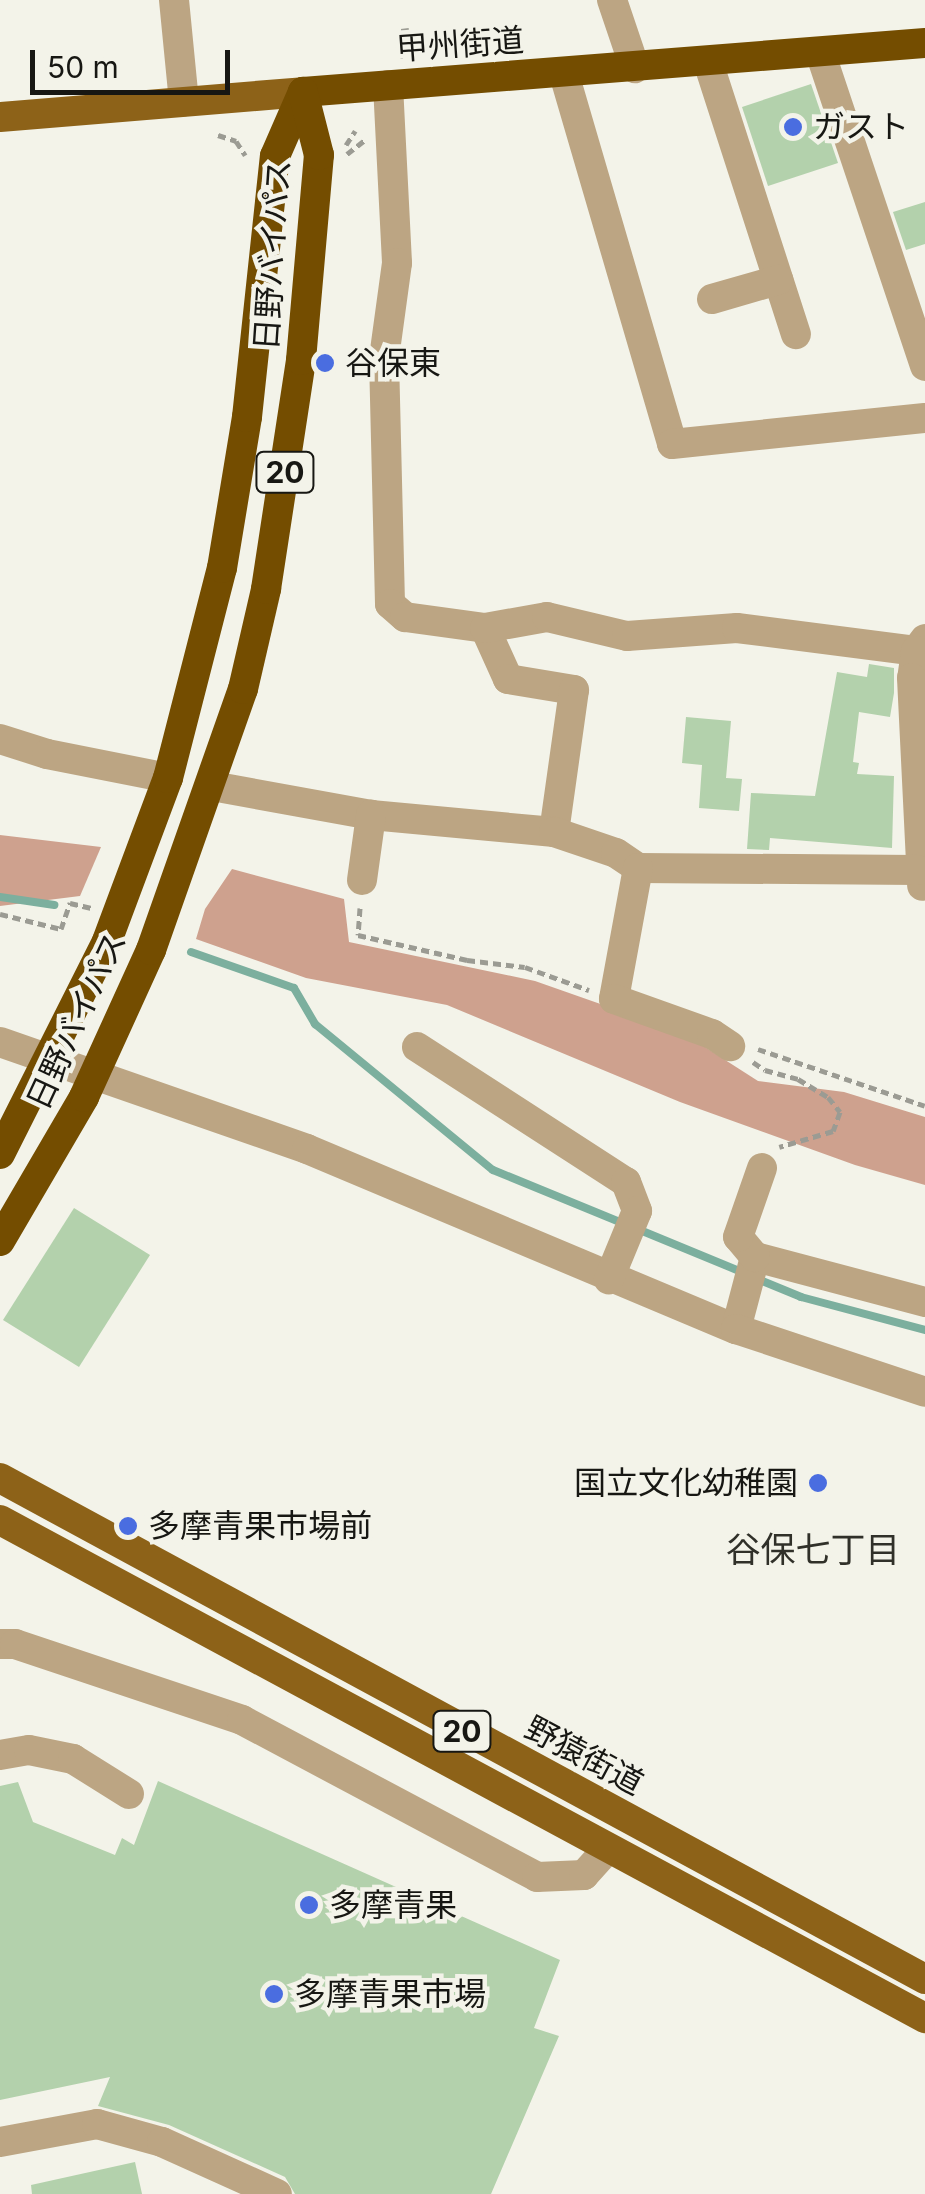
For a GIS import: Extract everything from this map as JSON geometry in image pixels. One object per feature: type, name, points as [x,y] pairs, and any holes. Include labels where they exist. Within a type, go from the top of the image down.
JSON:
[{"type":"highway","name":"甲州街道","points":[[303,92],[925,43]]},
{"type":"highway","name":"日野バイパス","points":[[0,1154],[40,1082],[121,909],[168,778],[222,568],[247,417],[275,156],[303,92]]},
{"type":"highway","name":"日野バイパス","points":[[0,1241],[84,1097],[151,950],[192,844],[243,690],[266,589],[293,425],[319,155],[303,92]]},
{"type":"main road","name":"甲州街道","points":[[0,117],[303,92]]},
{"type":"main road","name":"野猿街道","points":[[0,1478],[925,1980]]},
{"type":"main road","name":"20","points":[[0,1520],[925,2018]]},
{"type":"street","points":[[174,0],[184,102]]},
{"type":"street","points":[[612,0],[635,68]]},
{"type":"street","points":[[820,52],[925,366]]},
{"type":"street","points":[[708,62],[796,334]]},
{"type":"street","points":[[564,74],[672,444],[925,418]]},
{"type":"street","points":[[212,786],[371,815],[554,832],[616,853],[638,868],[921,878],[912,678],[920,645],[737,628],[627,636],[547,617],[484,628],[406,617],[390,604],[384,358],[397,263],[388,85]]},
{"type":"street","points":[[712,299],[778,280]]},
{"type":"street","points":[[484,628],[508,678],[574,690],[554,832]]},
{"type":"street","points":[[0,739],[47,754],[168,778]]},
{"type":"street","points":[[362,880],[371,815]]},
{"type":"street","points":[[638,868],[614,999],[712,1034],[730,1046]]},
{"type":"street","points":[[0,1042],[307,1149],[736,1329],[925,1392]]},
{"type":"street","points":[[417,1047],[626,1182],[637,1211],[610,1279]]},
{"type":"street","points":[[736,1329],[751,1271],[738,1237],[762,1168]]},
{"type":"street","points":[[751,1271],[925,1302]]},
{"type":"street","points":[[0,1644],[15,1644],[242,1720],[537,1877],[584,1876],[608,1848]]},
{"type":"street","points":[[0,1755],[30,1750],[74,1759],[129,1794]]},
{"type":"street","points":[[0,2142],[96,2124],[112,2127],[162,2142],[277,2194]]},
{"type":"path","points":[[404,54],[402,30],[409,30],[412,56]]},
{"type":"path","points":[[344,154],[355,131]]},
{"type":"path","points":[[218,134],[240,145],[247,165]]},
{"type":"path","points":[[362,880],[358,934],[467,960],[525,967],[614,999]]},
{"type":"path","points":[[0,914],[60,930],[70,903],[92,908]]},
{"type":"path","points":[[730,1046],[764,1049],[925,1106]]},
{"type":"path","points":[[730,1046],[765,1070],[798,1078],[828,1097],[840,1112],[833,1130],[771,1148],[762,1168]]},
{"type":"shaded area","points":[[0,835],[101,847],[80,896],[0,906]]},
{"type":"shaded area","points":[[232,869],[344,899],[349,942],[535,981],[683,1033],[758,1081],[844,1092],[925,1117],[925,1185],[855,1165],[680,1102],[447,1005],[306,978],[196,939],[205,909]]},
{"type":"building","points":[[811,84],[838,163],[768,186],[742,107]]},
{"type":"building","points":[[925,202],[925,244],[906,250],[893,212]]},
{"type":"building","points":[[869,664],[894,668],[894,693],[890,717],[859,712],[853,762],[859,763],[857,774],[894,776],[892,848],[770,838],[769,850],[747,849],[751,793],[815,796],[837,672],[867,677]]},
{"type":"building","points":[[686,717],[731,721],[726,778],[742,779],[739,811],[699,808],[702,765],[682,763]]},
{"type":"building","points":[[74,1208],[150,1255],[79,1367],[3,1320]]},
{"type":"building","name":"多摩青果市場","points":[[158,1781],[560,1960],[534,2028],[559,2036],[491,2194],[295,2194],[285,2177],[169,2125],[98,2106],[110,2077],[0,2100],[0,1786],[18,1782],[33,1822],[115,1855],[122,1838],[134,1845]]},
{"type":"building","points":[[135,2162],[142,2194],[32,2194],[31,2185]]},
{"type":"waterway","points":[[0,897],[54,905]]},
{"type":"waterway","points":[[191,952],[294,988],[315,1024],[493,1170],[622,1223]]},
{"type":"waterway","points":[[635,1228],[742,1272]]},
{"type":"waterway","points":[[755,1278],[801,1297],[925,1330]]},
{"type":"place","name":"ガスト","points":[[793,127]]},
{"type":"place","name":"谷保東","points":[[325,363]]},
{"type":"place","name":"国立文化幼稚園","points":[[818,1483]]},
{"type":"place","name":"多摩青果市場前","points":[[128,1526]]},
{"type":"place","name":"多摩青果","points":[[309,1905]]},
{"type":"place","name":"多摩青果市場","points":[[274,1994]]},
{"type":"district","name":"谷保七丁目","points":[[813,1549]]}]
